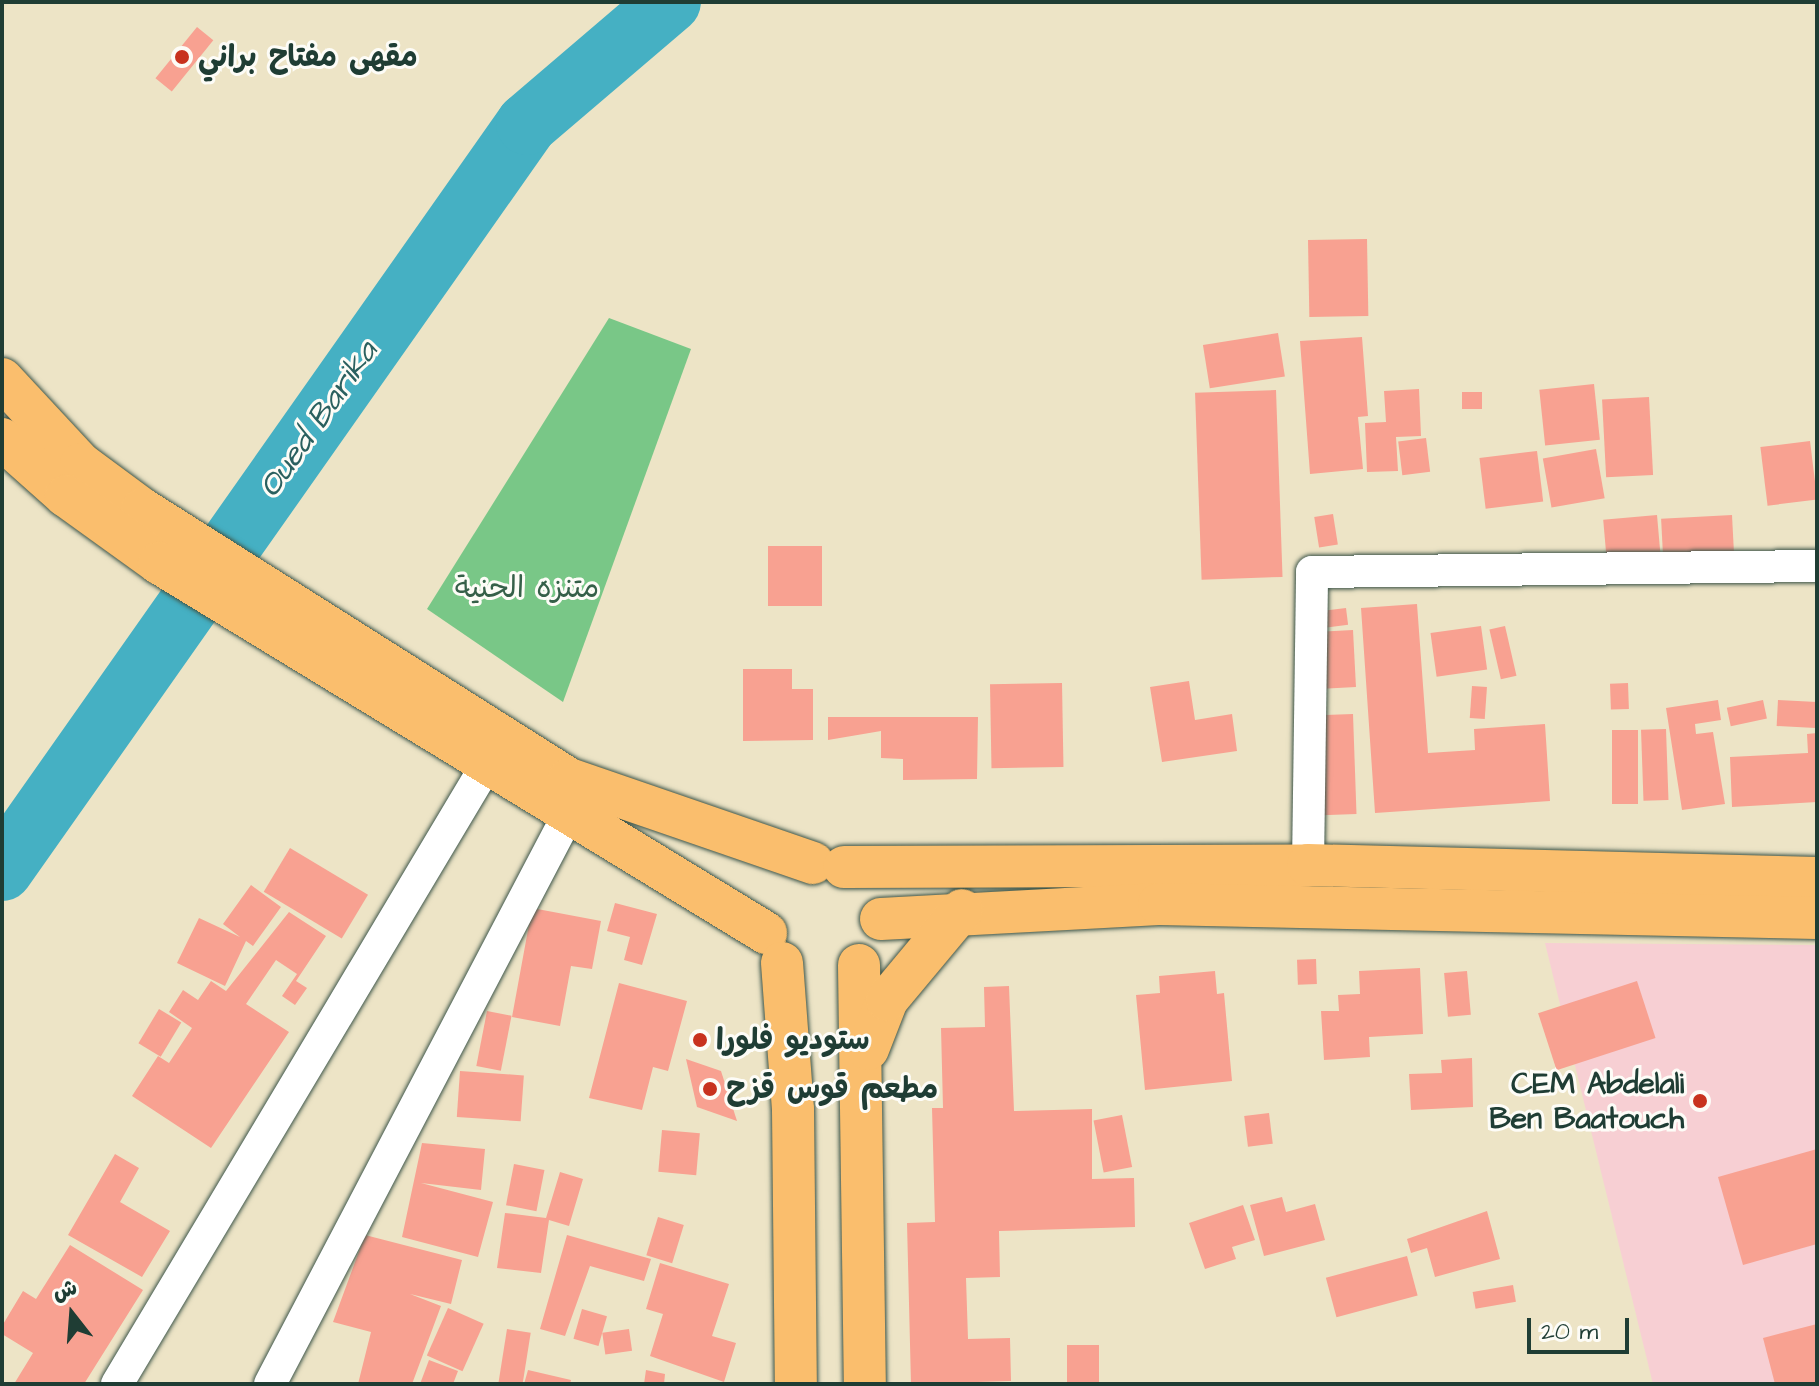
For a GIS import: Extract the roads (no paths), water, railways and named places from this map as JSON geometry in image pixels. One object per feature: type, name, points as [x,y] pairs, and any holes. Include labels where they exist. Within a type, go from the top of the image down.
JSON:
[{"type":"main road","points":[[2,379],[73,480]]},
{"type":"main road","points":[[2,439],[73,480],[415,702],[569,779],[829,865],[866,882],[881,919],[859,965],[865,1384]]},
{"type":"main road","points":[[415,702],[486,766],[774,948],[812,978],[859,965]]},
{"type":"main road","points":[[796,1384],[793,1110],[774,948],[765,915],[780,881],[829,865],[1308,865],[1817,878]]},
{"type":"main road","points":[[881,919],[962,910],[1159,904],[1817,918]]},
{"type":"main road","points":[[862,1065],[887,1000],[962,910]]},
{"type":"street","points":[[1308,865],[1312,572],[1817,566]]},
{"type":"street","points":[[117,1384],[486,766]]},
{"type":"street","points":[[270,1384],[567,817]]},
{"type":"waterway","name":"Oued Barika","points":[[2,870],[527,124],[670,2]]},
{"type":"place","name":"مقهى مفتاح براني","points":[[182,57]]},
{"type":"place","name":"ستوديو فلورا","points":[[700,1040]]},
{"type":"place","name":"مطعم قوس قزح","points":[[710,1089]]},
{"type":"place","name":"CEM Abdelali Ben Baatouch","points":[[1700,1101]]},
{"type":"park label","name":"متنزه الحنية","points":[[527,588]]}]
